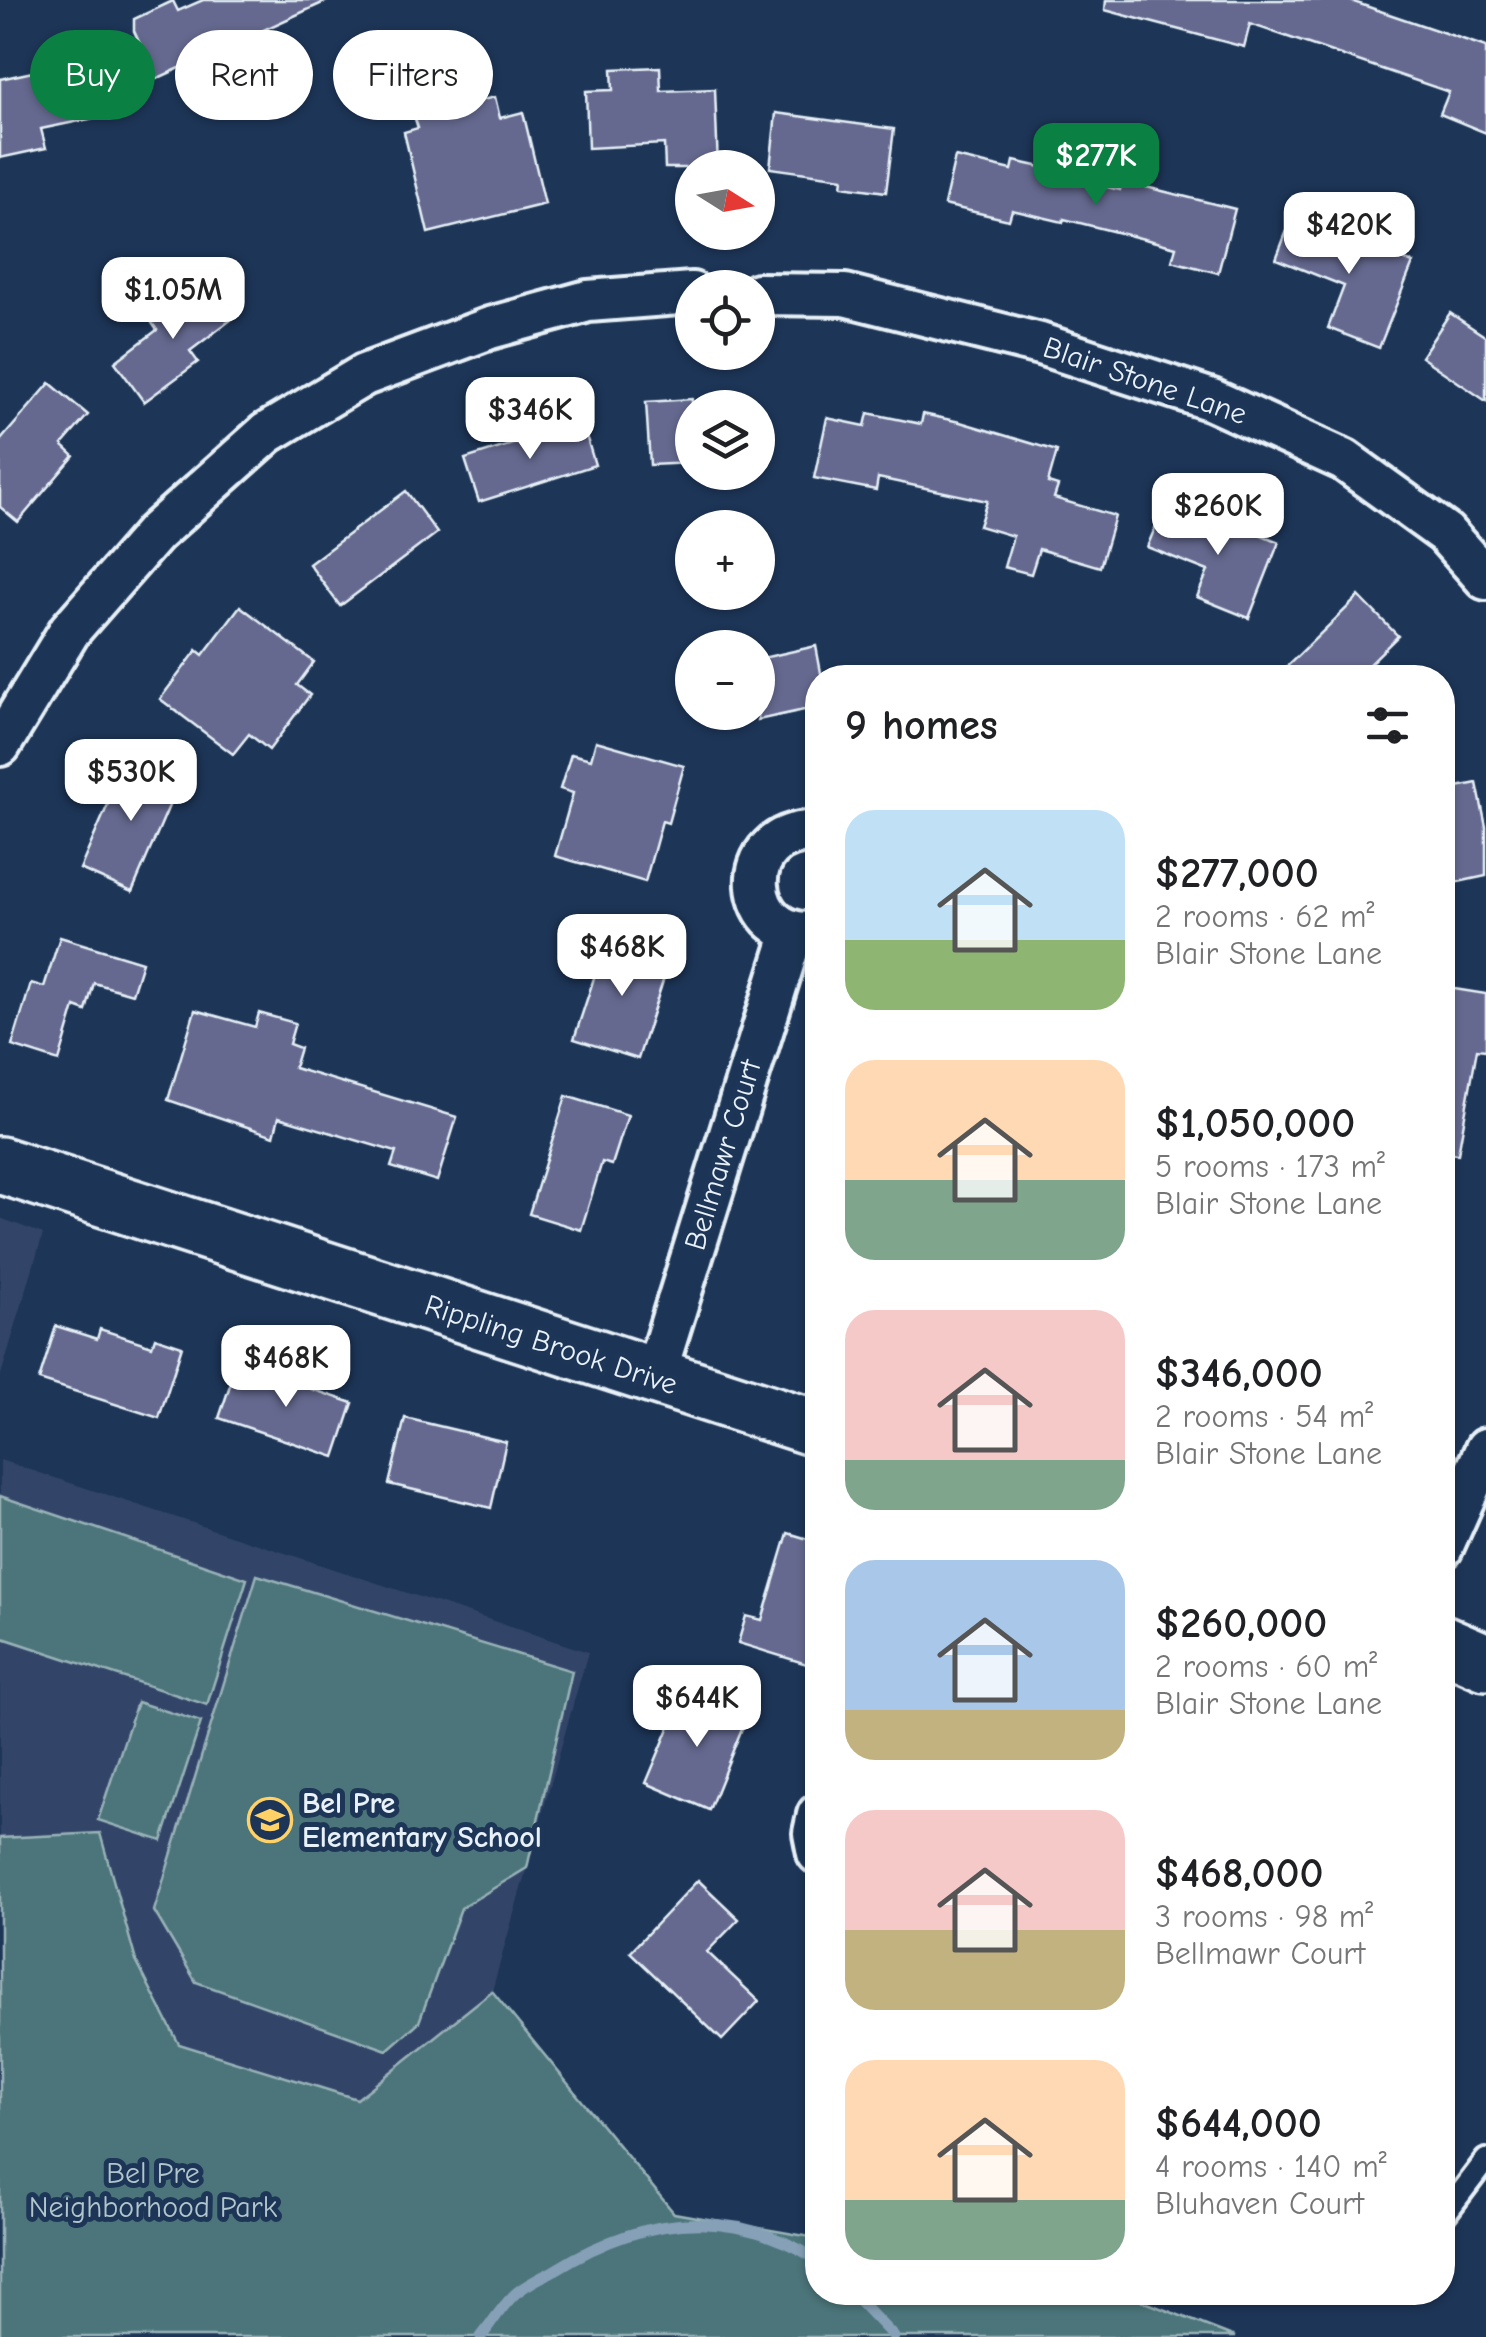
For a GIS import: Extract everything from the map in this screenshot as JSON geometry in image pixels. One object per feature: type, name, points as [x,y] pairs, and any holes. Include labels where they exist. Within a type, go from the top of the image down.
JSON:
[{"type":"street","points":[[0,746],[70,630],[155,533],[267,433],[364,376],[490,328],[588,302],[675,294]]},
{"type":"street","name":"Blair Stone Lane","points":[[775,294],[846,295],[1040,344],[1212,400],[1344,460],[1445,533],[1486,578]]},
{"type":"street","name":"Bellmawr Court","points":[[654,1378],[805,932],[764,912],[756,878],[760,862],[784,837],[805,834]]},
{"type":"street","name":"Rippling Brook Drive","points":[[2,1173],[805,1426]]},
{"type":"street","points":[[1455,1519],[1486,1450]]},
{"type":"street","points":[[1455,1649],[1486,1662]]},
{"type":"lane","points":[[1455,2201],[1486,2160]]},
{"type":"shaded area","points":[[0,1218],[43,1234],[0,1378]]},
{"type":"shaded area","name":"Bel Pre Elementary School","points":[[0,1460],[588,1652],[492,1991],[416,2120],[0,1989]]},
{"type":"green space","points":[[0,1496],[247,1579],[207,1705],[0,1637]]},
{"type":"green space","points":[[257,1575],[572,1671],[527,1868],[461,1908],[419,2022],[387,2050],[196,1982],[154,1911]]},
{"type":"green space","points":[[137,1702],[201,1722],[162,1841],[98,1820]]},
{"type":"green space","name":"Bel Pre Neighborhood Park","points":[[100,1833],[136,1961],[179,2044],[357,2099],[492,1991],[674,2213],[805,2236],[805,2305],[1153,2305],[1235,2337],[0,2337],[0,1838]]},
{"type":"building","points":[[203,0],[329,0],[263,30],[175,30],[175,70],[156,79],[155,30],[134,30],[134,19],[173,1],[178,11]]},
{"type":"building","points":[[1106,0],[1348,0],[1486,47],[1486,133],[1440,114],[1449,92],[1250,24],[1244,47],[1105,10]]},
{"type":"building","points":[[660,67],[661,91],[715,89],[717,150],[675,150],[675,168],[665,168],[664,144],[588,148],[586,91],[613,90],[612,69]]},
{"type":"building","points":[[30,73],[30,120],[84,120],[41,129],[46,148],[0,158],[0,79]]},
{"type":"building","points":[[493,97],[500,118],[523,112],[545,204],[428,233],[404,132],[418,128],[415,120],[493,120]]},
{"type":"building","points":[[776,113],[894,129],[886,192],[842,186],[843,178],[775,169],[772,150]]},
{"type":"building","points":[[955,157],[1012,170],[1014,161],[1050,169],[1048,174],[1120,190],[1122,181],[1235,209],[1218,273],[1172,261],[1176,247],[1064,219],[1063,222],[1012,210],[1009,220],[944,205]]},
{"type":"building","points":[[1293,215],[1413,263],[1379,348],[1328,328],[1344,286],[1276,259]]},
{"type":"building","points":[[205,282],[232,319],[190,351],[198,362],[144,402],[115,362],[157,330],[152,323]]},
{"type":"building","points":[[1450,313],[1486,337],[1486,401],[1421,357]]},
{"type":"building","points":[[50,383],[88,415],[62,445],[74,456],[18,522],[0,507],[0,441]]},
{"type":"building","points":[[675,400],[675,464],[650,465],[646,402]]},
{"type":"building","points":[[868,413],[921,424],[923,414],[1057,451],[1048,483],[1058,486],[1054,498],[1115,516],[1100,567],[1039,549],[1031,574],[1004,567],[1013,536],[979,526],[987,501],[878,478],[876,490],[814,478],[827,418],[865,426]]},
{"type":"building","points":[[582,422],[595,465],[479,502],[465,459]]},
{"type":"building","points":[[406,491],[437,533],[340,606],[309,564]]},
{"type":"building","points":[[1164,507],[1216,528],[1220,518],[1279,542],[1249,618],[1197,597],[1208,571],[1147,547]]},
{"type":"building","points":[[1359,596],[1398,636],[1368,665],[1288,665]]},
{"type":"building","points":[[240,606],[314,662],[297,685],[310,695],[269,750],[249,734],[233,754],[160,699],[197,650],[203,655]]},
{"type":"building","points":[[816,646],[820,665],[805,665],[805,710],[775,716],[775,655]]},
{"type":"building","points":[[596,741],[684,766],[668,823],[662,821],[645,882],[555,856],[573,793],[560,789],[571,754],[591,759]]},
{"type":"building","points":[[129,756],[181,778],[132,892],[80,869]]},
{"type":"building","points":[[1477,783],[1486,827],[1486,876],[1455,883],[1455,787]]},
{"type":"building","points":[[60,937],[142,962],[132,994],[94,983],[86,1011],[75,1007],[59,1061],[12,1046],[31,983],[44,987]]},
{"type":"building","points":[[607,938],[670,959],[638,1059],[574,1039]]},
{"type":"building","points":[[1455,989],[1486,994],[1486,1050],[1477,1049],[1458,1154]]},
{"type":"building","points":[[195,1010],[255,1027],[259,1013],[295,1023],[289,1044],[300,1048],[294,1068],[457,1117],[437,1181],[391,1167],[396,1152],[279,1117],[274,1136],[168,1100]]},
{"type":"building","points":[[566,1096],[628,1115],[612,1165],[602,1162],[581,1230],[529,1214]]},
{"type":"building","points":[[56,1326],[97,1339],[100,1329],[152,1346],[155,1337],[182,1346],[159,1418],[39,1380]]},
{"type":"building","points":[[237,1364],[353,1403],[335,1457],[219,1418]]},
{"type":"building","points":[[405,1418],[506,1442],[491,1508],[389,1484]]},
{"type":"building","points":[[788,1533],[805,1538],[805,1663],[738,1643],[746,1616],[762,1620]]},
{"type":"building","points":[[685,1690],[747,1716],[709,1810],[646,1783]]},
{"type":"building","points":[[698,1880],[739,1919],[707,1952],[759,2001],[722,2040],[630,1952]]},
{"type":"waterway","points":[[481,2337],[524,2287],[587,2252],[652,2229],[685,2224],[751,2230],[805,2253]]},
{"type":"waterway","points":[[863,2305],[894,2337]]},
{"type":"place","name":"Bel Pre Elementary School","points":[[270,1820]]}]
